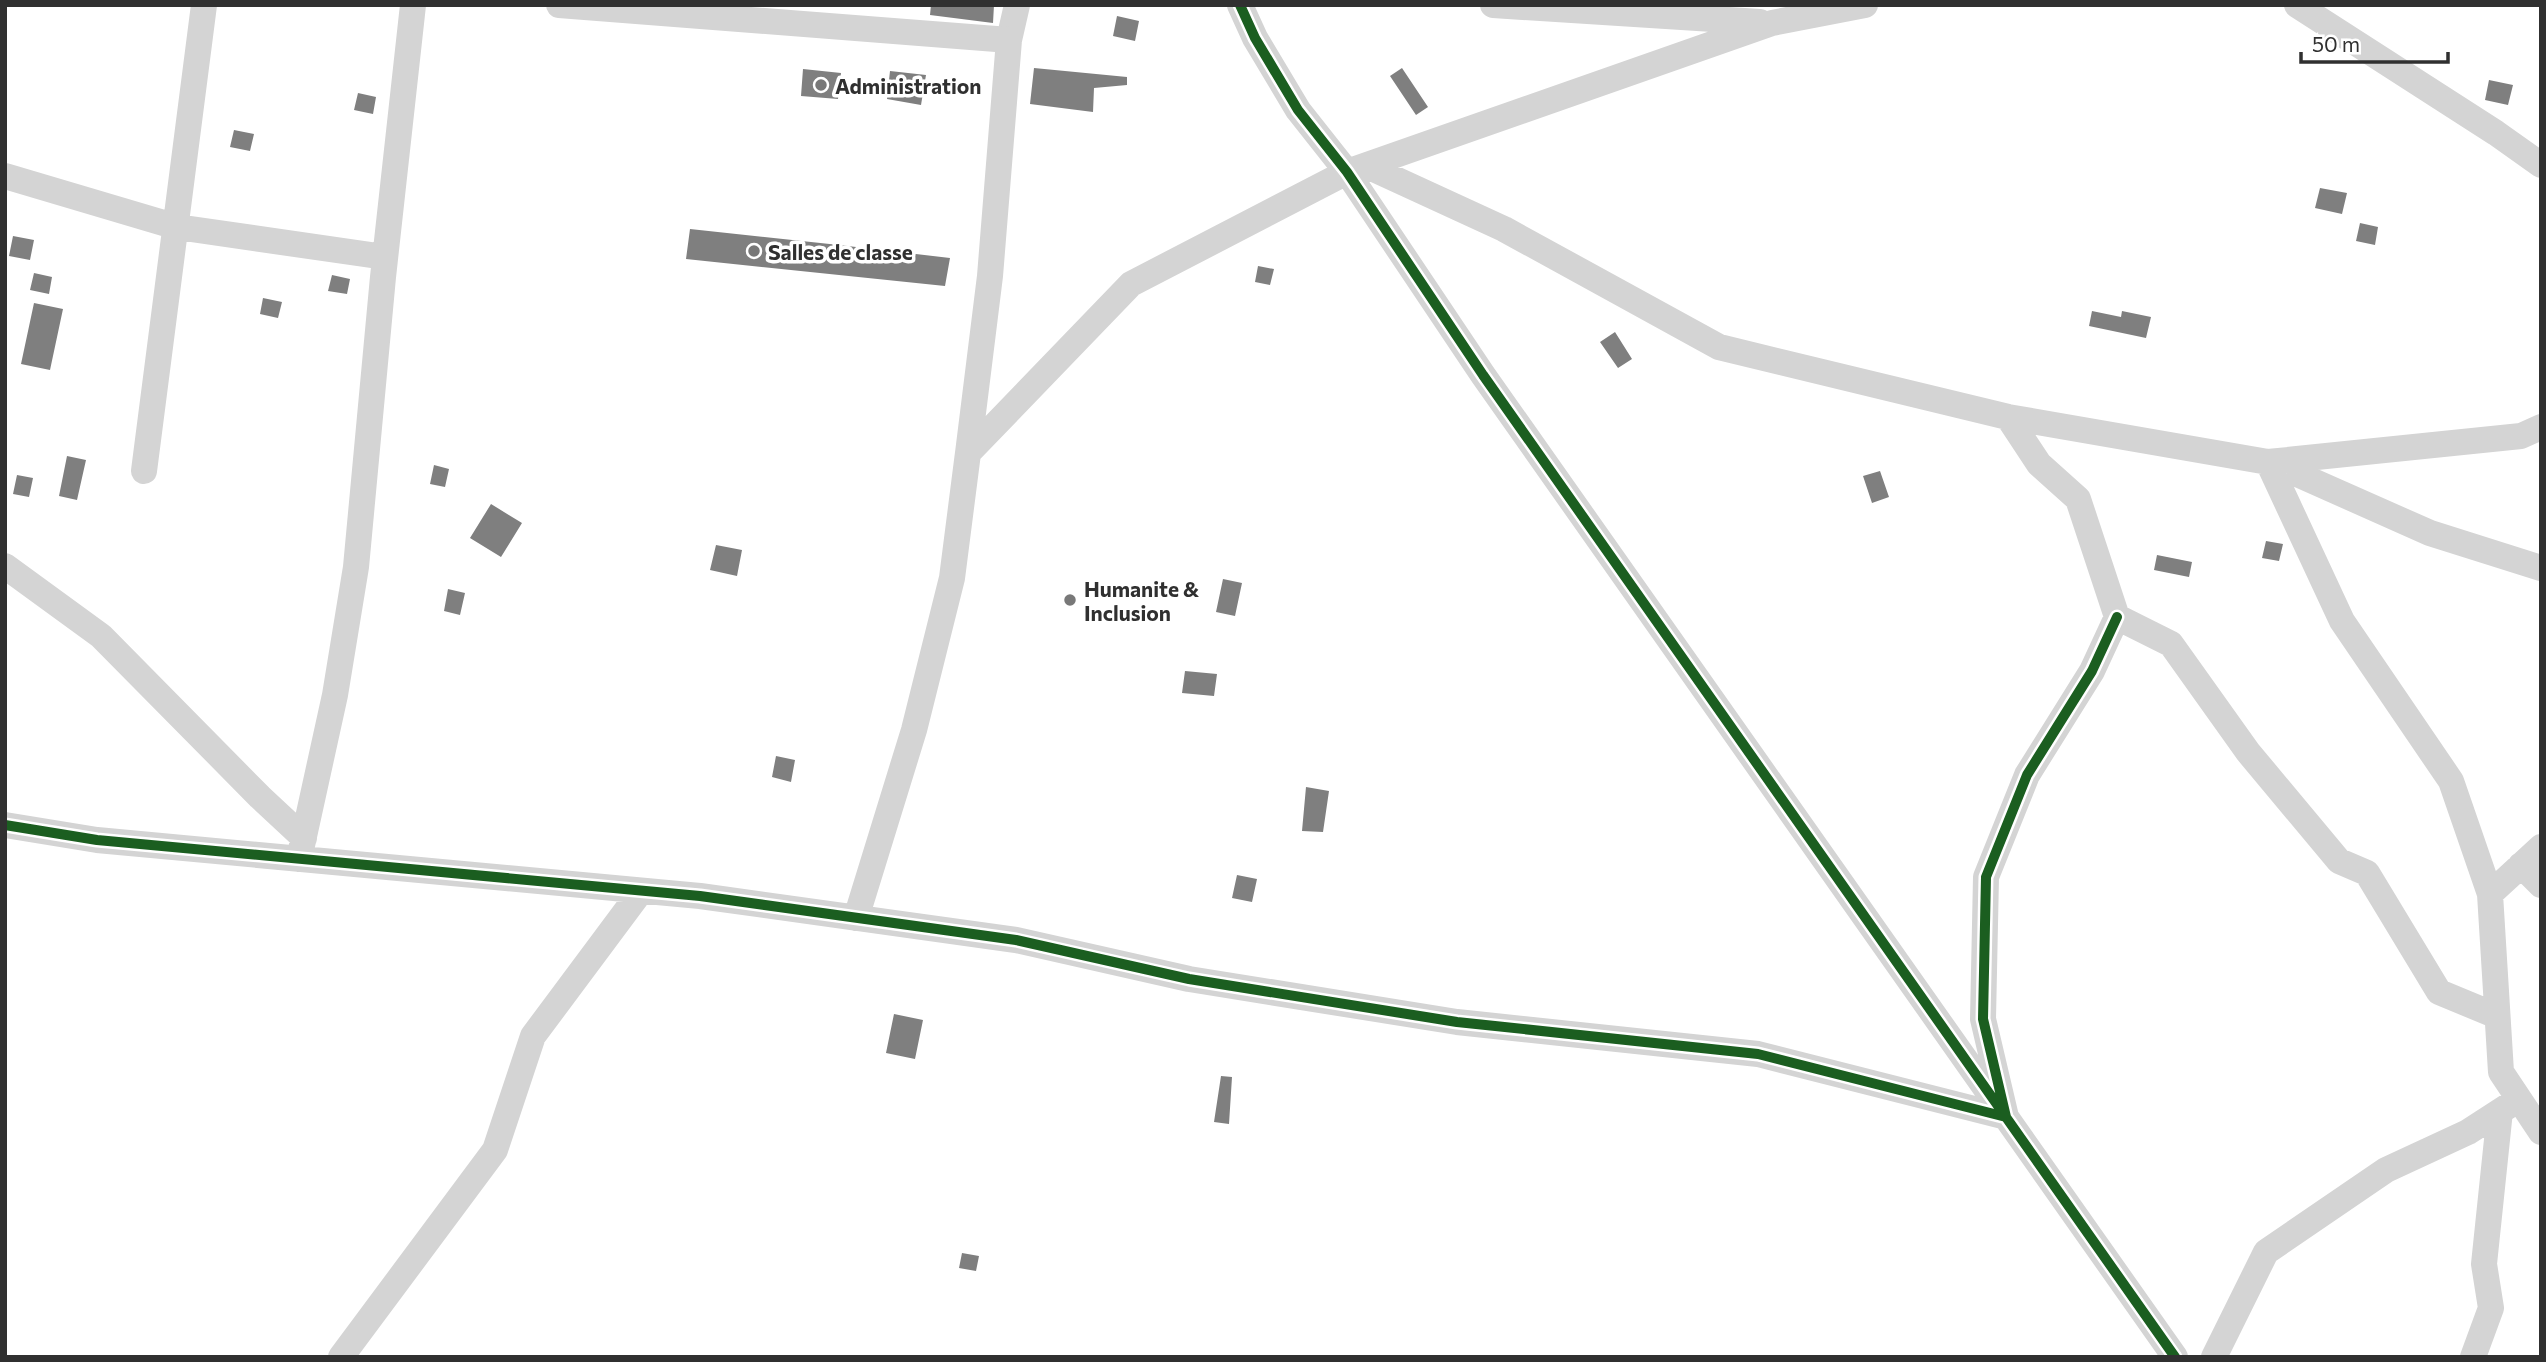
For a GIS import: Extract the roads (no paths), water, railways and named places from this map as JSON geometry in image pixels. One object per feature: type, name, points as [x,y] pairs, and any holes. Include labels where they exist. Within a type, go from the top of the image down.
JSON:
[{"type":"street","points":[[144,471],[204,5]]},
{"type":"street","points":[[301,848],[335,695],[356,567],[413,5]]},
{"type":"street","points":[[559,5],[1009,40]]},
{"type":"street","points":[[856,918],[914,730],[952,578],[990,276],[1009,40],[1017,5]]},
{"type":"street","points":[[1240,5],[1255,38],[1298,110],[1357,169],[1483,375],[2175,1357]]},
{"type":"street","points":[[1493,5],[1772,23]]},
{"type":"street","points":[[968,453],[1131,284],[1357,169],[1772,23],[1865,5]]},
{"type":"street","points":[[2297,5],[2497,133],[2541,165]]},
{"type":"street","points":[[2497,133],[2541,142]]},
{"type":"street","points":[[1357,169],[1504,229],[1719,346],[2008,416],[2268,461],[2430,533],[2541,568]]},
{"type":"street","points":[[5,176],[177,227],[386,257]]},
{"type":"street","points":[[2006,1117],[1983,1019],[1986,877],[2027,775],[2092,671],[2117,617],[2078,499],[2039,464],[2008,416]]},
{"type":"street","points":[[2268,461],[2521,436],[2541,427]]},
{"type":"street","points":[[2268,461],[2342,621],[2451,781],[2490,894],[2501,1072],[2509,1105],[2484,1264],[2491,1308],[2473,1357]]},
{"type":"street","points":[[5,566],[101,636],[260,797],[301,848]]},
{"type":"street","points":[[2117,617],[2171,644],[2248,752],[2339,861],[2367,873],[2439,992],[2497,1016]]},
{"type":"street","points":[[5,825],[97,840],[301,848],[700,896],[1016,940],[1189,979],[1457,1022],[1758,1054],[2006,1117]]},
{"type":"street","points":[[2490,894],[2541,847]]},
{"type":"street","points":[[2521,865],[2541,886]]},
{"type":"street","points":[[341,1357],[495,1150],[533,1036],[641,891]]},
{"type":"street","points":[[2509,1105],[2541,1132]]},
{"type":"street","points":[[2214,1357],[2266,1252],[2386,1170],[2468,1132],[2509,1105]]},
{"type":"place","name":"Administration","points":[[821,85]]},
{"type":"place","name":"Salles de classe","points":[[754,251]]},
{"type":"place","name":"Humanite & Inclusion","points":[[1070,600]]}]
